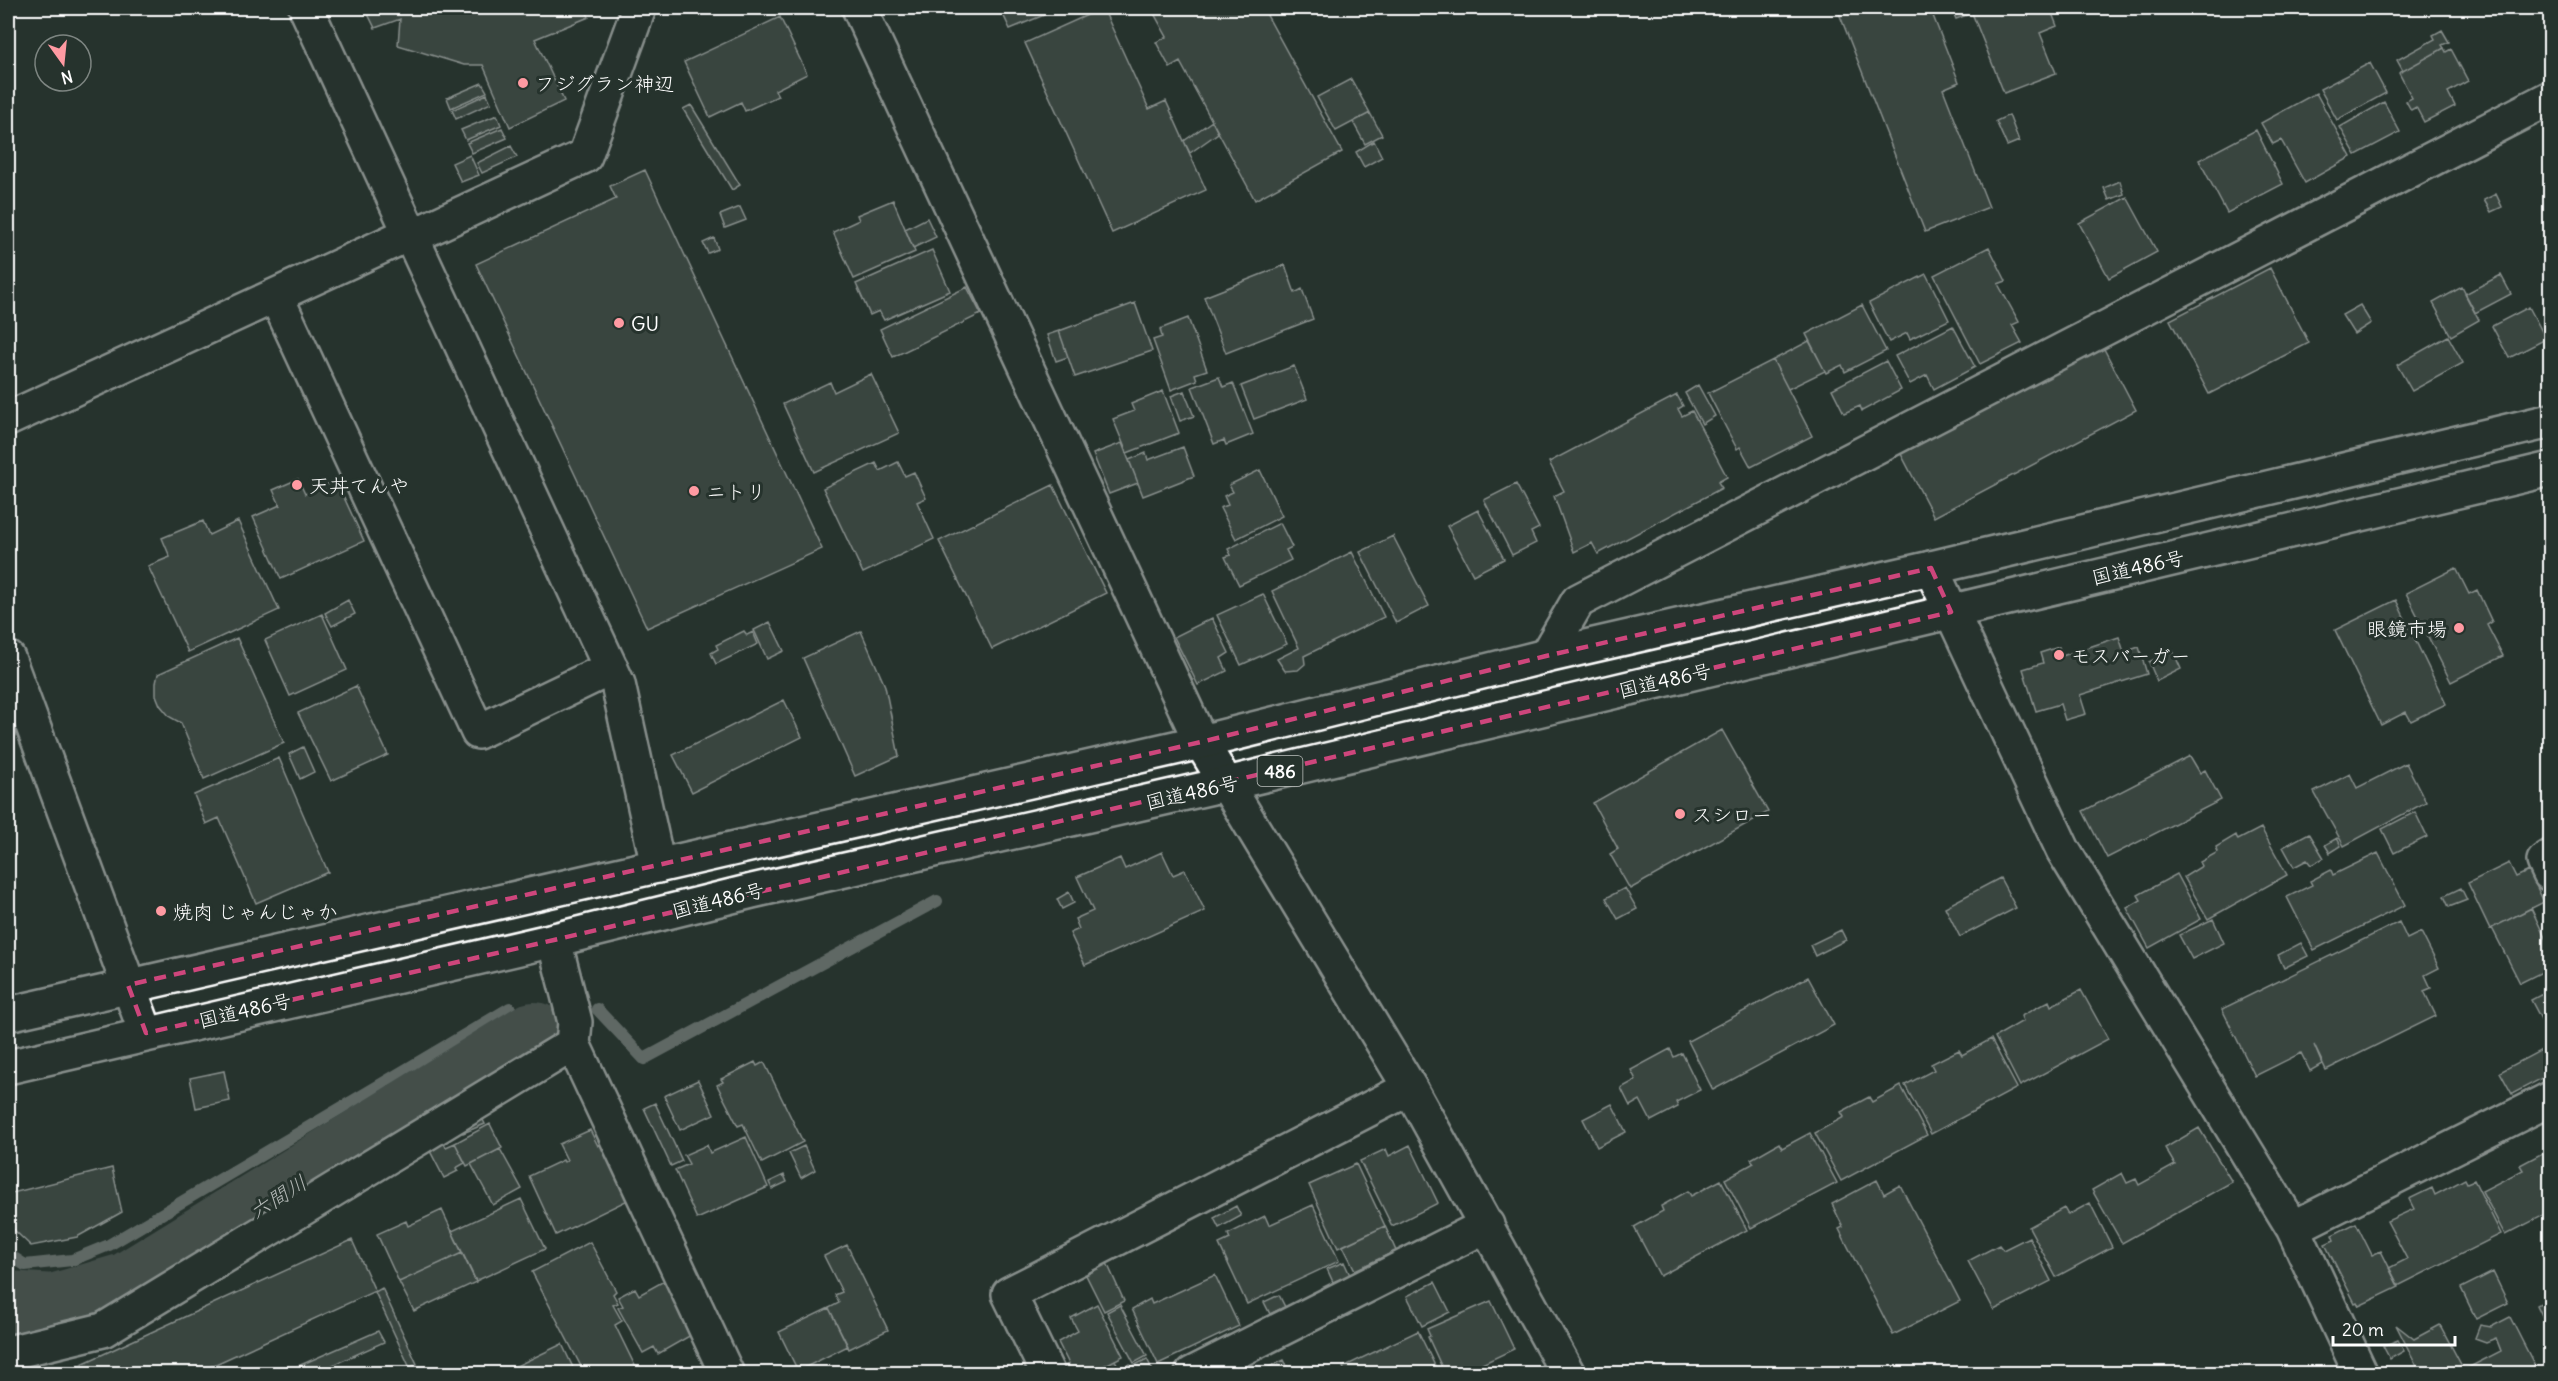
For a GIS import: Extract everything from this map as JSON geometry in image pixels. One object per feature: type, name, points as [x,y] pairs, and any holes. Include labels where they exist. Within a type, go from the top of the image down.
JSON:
[{"type":"main road","points":[[306,8],[618,684],[658,866]]},
{"type":"main road","points":[[8,419],[585,156],[639,8]]},
{"type":"main road","points":[[859,8],[1201,742],[1410,1088],[1568,1374]]},
{"type":"main road","points":[[1546,656],[1578,601],[2550,98]]},
{"type":"main road","points":[[276,296],[478,732],[611,668]]},
{"type":"main road","name":"486","points":[[8,1014],[1201,742],[1546,656],[1931,568],[2550,421]]},
{"type":"main road","name":"国道486号","points":[[8,1067],[146,1033],[554,940],[752,891],[1226,784],[2550,469]]},
{"type":"main road","points":[[1931,568],[2063,850],[2293,1228],[2361,1374]]},
{"type":"main road","points":[[8,658],[146,1033]]},
{"type":"main road","points":[[2550,857],[2544,861],[2550,874]]},
{"type":"main road","points":[[554,940],[575,1022],[573,1044],[727,1374]]},
{"type":"main road","points":[[8,1353],[103,1330],[573,1044]]},
{"type":"main road","points":[[1048,1374],[1010,1294],[1410,1088]]},
{"type":"main road","points":[[2293,1228],[2550,1100]]},
{"type":"main road","points":[[1192,1374],[1487,1225]]},
{"type":"highlighted area","points":[[1931,568],[1951,612],[554,940],[146,1033],[128,985],[1201,742],[1546,656]]},
{"type":"building","name":"フジグラン神辺","points":[[365,8],[585,8],[589,17],[535,39],[564,101],[510,127],[483,65],[464,65],[398,45],[400,19],[375,28]]},
{"type":"building","points":[[1000,8],[1061,8],[1010,29]]},
{"type":"building","points":[[1103,8],[1149,109],[1166,101],[1206,190],[1112,233],[1025,43]]},
{"type":"building","points":[[1151,8],[1263,8],[1342,152],[1255,200],[1180,62],[1170,68],[1156,42],[1167,37]]},
{"type":"building","points":[[1837,8],[1930,8],[1959,82],[1943,89],[1989,207],[1925,232]]},
{"type":"building","points":[[1951,8],[2050,8],[2057,26],[2040,33],[2056,73],[2004,93],[1972,13],[1956,19]]},
{"type":"building","points":[[780,17],[807,74],[775,90],[778,96],[745,111],[741,102],[710,117],[684,62]]},
{"type":"building","points":[[2442,30],[2449,42],[2442,45],[2444,48],[2403,71],[2397,60],[2435,39],[2433,35]]},
{"type":"building","points":[[2444,48],[2446,52],[2451,49],[2468,81],[2448,92],[2455,106],[2424,122],[2416,107],[2411,110],[2406,101],[2412,98],[2399,73]]},
{"type":"building","points":[[2370,63],[2386,93],[2337,120],[2320,89]]},
{"type":"building","points":[[1351,79],[1370,113],[1336,131],[1317,97]]},
{"type":"building","points":[[482,83],[487,92],[451,108],[447,98]]},
{"type":"building","points":[[2316,93],[2351,157],[2305,183],[2281,140],[2273,144],[2261,123]]},
{"type":"building","points":[[487,94],[491,103],[456,119],[452,110]]},
{"type":"building","points":[[2384,102],[2400,132],[2356,155],[2340,127]]},
{"type":"building","points":[[691,105],[740,185],[732,190],[683,109]]},
{"type":"building","points":[[1370,113],[1382,135],[1365,144],[1353,122]]},
{"type":"building","points":[[497,115],[501,125],[466,140],[461,130]]},
{"type":"building","points":[[2009,115],[2019,141],[2007,146],[1996,121]]},
{"type":"building","points":[[1212,121],[1218,133],[1190,153],[1184,141]]},
{"type":"building","points":[[502,128],[507,138],[472,153],[467,143]]},
{"type":"building","points":[[2256,130],[2283,184],[2227,213],[2199,160]]},
{"type":"building","points":[[1374,141],[1382,157],[1364,167],[1356,152]]},
{"type":"building","points":[[511,146],[517,157],[482,173],[477,163]]},
{"type":"building","points":[[470,155],[479,175],[461,182],[452,163]]},
{"type":"building","points":[[645,170],[822,549],[647,628],[476,264],[616,199],[610,186]]},
{"type":"building","points":[[2120,181],[2124,194],[2109,200],[2104,188]]},
{"type":"building","points":[[2496,194],[2502,207],[2491,212],[2484,200]]},
{"type":"building","points":[[2127,197],[2157,252],[2109,278],[2079,223]]},
{"type":"building","points":[[893,200],[915,252],[854,279],[833,232],[859,220],[857,215]]},
{"type":"building","points":[[740,207],[746,220],[725,228],[720,215]]},
{"type":"building","points":[[927,218],[936,237],[913,248],[905,229]]},
{"type":"building","points":[[714,238],[718,249],[708,253],[703,243]]},
{"type":"building","points":[[1989,247],[2006,281],[1998,284],[2019,322],[2012,325],[2022,343],[1980,364],[1934,275]]},
{"type":"building","points":[[932,250],[950,291],[884,320],[879,311],[870,315],[856,284]]},
{"type":"building","points":[[1285,265],[1295,293],[1302,289],[1313,319],[1226,353],[1204,297]]},
{"type":"building","points":[[2270,268],[2309,343],[2209,394],[2170,320]]},
{"type":"building","points":[[1926,274],[1949,320],[1910,339],[1907,333],[1889,342],[1869,303]]},
{"type":"building","points":[[2501,275],[2511,294],[2475,313],[2465,294]]},
{"type":"building","points":[[967,287],[981,314],[893,357],[880,329]]},
{"type":"building","points":[[2462,287],[2479,320],[2451,336],[2433,303]]},
{"type":"building","points":[[1135,303],[1152,351],[1075,377],[1059,331]]},
{"type":"building","points":[[1862,305],[1886,351],[1845,372],[1842,365],[1826,373],[1806,334]]},
{"type":"building","points":[[2360,305],[2371,323],[2354,334],[2342,315]]},
{"type":"building","points":[[2529,307],[2546,339],[2509,358],[2492,326]]},
{"type":"building","points":[[1188,318],[1207,370],[1195,374],[1197,380],[1171,390],[1153,340],[1162,337],[1160,329]]},
{"type":"building","points":[[1953,326],[1975,367],[1934,389],[1927,375],[1910,384],[1895,356]]},
{"type":"building","points":[[1059,331],[1068,357],[1056,361],[1047,335]]},
{"type":"building","points":[[2448,336],[2463,363],[2412,391],[2397,365]]},
{"type":"building","points":[[1809,341],[1825,371],[1788,389],[1773,360]]},
{"type":"building","points":[[2103,347],[2136,410],[1934,517],[1901,454]]},
{"type":"building","points":[[1773,360],[1812,436],[1751,467],[1740,447],[1737,449],[1708,393]]},
{"type":"building","points":[[1886,361],[1901,390],[1862,411],[1860,406],[1844,413],[1832,389]]},
{"type":"building","points":[[1294,366],[1307,399],[1254,419],[1241,386]]},
{"type":"building","points":[[871,374],[899,433],[814,472],[783,404],[830,382],[834,392]]},
{"type":"building","points":[[1219,377],[1223,387],[1233,383],[1253,434],[1226,445],[1224,440],[1214,444],[1192,387]]},
{"type":"building","points":[[1698,385],[1715,416],[1702,424],[1685,393]]},
{"type":"building","points":[[1163,391],[1179,433],[1127,453],[1113,419],[1134,411],[1131,404]]},
{"type":"building","points":[[1184,391],[1194,416],[1180,421],[1171,396]]},
{"type":"building","points":[[1677,395],[1683,406],[1678,409],[1682,416],[1692,411],[1727,477],[1718,482],[1722,488],[1598,554],[1592,543],[1574,552],[1554,496],[1564,491],[1549,462]]},
{"type":"building","points":[[1122,443],[1138,483],[1109,494],[1093,454]]},
{"type":"building","points":[[1183,447],[1194,476],[1143,496],[1129,460],[1146,453],[1148,460]]},
{"type":"building","points":[[898,462],[905,476],[914,472],[926,498],[917,502],[934,539],[863,573],[823,488],[876,463],[880,471]]},
{"type":"building","points":[[1260,470],[1282,516],[1236,539],[1220,508],[1228,505],[1224,496],[1233,492],[1229,485]]},
{"type":"building","points":[[298,479],[305,494],[336,480],[364,541],[281,579],[253,517],[280,505],[273,490]]},
{"type":"building","points":[[1516,484],[1539,528],[1531,532],[1536,543],[1512,555],[1484,500]]},
{"type":"building","points":[[1053,485],[1106,593],[992,649],[939,541]]},
{"type":"building","points":[[1478,510],[1504,559],[1473,575],[1447,526]]},
{"type":"building","points":[[203,521],[209,535],[238,521],[279,610],[188,652],[148,566],[170,557],[162,538]]},
{"type":"building","points":[[1280,523],[1292,547],[1286,550],[1291,560],[1239,585],[1225,557],[1231,555],[1228,549]]},
{"type":"building","points":[[1393,536],[1429,606],[1396,623],[1360,552]]},
{"type":"building","points":[[1352,552],[1384,617],[1304,656],[1305,664],[1298,670],[1285,671],[1277,659],[1299,648],[1272,591]]},
{"type":"building","points":[[2456,568],[2469,594],[2477,590],[2492,622],[2487,625],[2503,656],[2451,682],[2406,593]]},
{"type":"building","points":[[1263,594],[1287,644],[1241,665],[1217,615]]},
{"type":"building","points":[[348,600],[355,614],[332,626],[325,613]]},
{"type":"building","points":[[2396,600],[2446,704],[2411,721],[2406,712],[2381,725],[2335,630]]},
{"type":"building","points":[[322,614],[347,670],[290,696],[265,640]]},
{"type":"building","points":[[1212,618],[1229,653],[1221,658],[1227,671],[1198,685],[1174,637]]},
{"type":"building","points":[[770,622],[784,651],[767,659],[754,630]]},
{"type":"building","points":[[744,631],[747,635],[753,632],[758,644],[716,664],[711,653],[718,649],[716,645]]},
{"type":"building","points":[[861,631],[885,686],[899,756],[855,776],[803,658]]},
{"type":"building","points":[[2119,637],[2124,652],[2139,647],[2147,674],[2080,695],[2086,714],[2065,720],[2060,704],[2036,711],[2023,669],[2043,663],[2040,653],[2059,647],[2062,656]]},
{"type":"building","points":[[237,638],[284,743],[204,779],[181,723],[170,717],[160,705],[156,695],[158,674]]},
{"type":"building","points":[[2173,651],[2181,669],[2157,681],[2149,662]]},
{"type":"building","points":[[356,686],[388,755],[331,781],[298,713]]},
{"type":"building","points":[[784,700],[802,737],[692,792],[673,755]]},
{"type":"building","points":[[1722,730],[1768,812],[1630,889],[1610,854],[1618,849],[1593,803]]},
{"type":"building","points":[[303,747],[314,772],[300,779],[289,754]]},
{"type":"building","points":[[2190,756],[2200,773],[2205,770],[2221,800],[2107,858],[2083,811]]},
{"type":"building","points":[[279,758],[328,872],[256,903],[219,818],[206,824],[194,795]]},
{"type":"building","points":[[2406,763],[2426,802],[2344,846],[2314,792],[2350,774],[2357,788]]},
{"type":"building","points":[[2415,812],[2427,837],[2394,853],[2382,829]]},
{"type":"building","points":[[2261,828],[2287,875],[2208,919],[2184,877],[2202,866],[2200,862],[2218,852],[2216,847],[2236,835],[2238,840]]},
{"type":"building","points":[[2309,833],[2324,858],[2311,865],[2307,860],[2294,867],[2283,847]]},
{"type":"building","points":[[2337,838],[2341,846],[2330,853],[2325,845]]},
{"type":"building","points":[[1162,852],[1173,875],[1185,870],[1205,911],[1085,965],[1070,933],[1079,929],[1075,919],[1093,911],[1077,877],[1120,858],[1125,869]]},
{"type":"building","points":[[2378,853],[2405,905],[2314,950],[2287,897],[2312,885],[2310,881],[2331,870],[2333,875]]},
{"type":"building","points":[[2509,863],[2516,877],[2529,871],[2544,902],[2490,929],[2468,883]]},
{"type":"building","points":[[2177,874],[2201,919],[2149,948],[2127,908],[2141,900],[2138,895]]},
{"type":"building","points":[[2000,878],[2016,908],[1960,937],[1945,907]]},
{"type":"building","points":[[1625,888],[1637,909],[1618,919],[1606,898]]},
{"type":"building","points":[[2461,888],[2467,900],[2449,907],[2444,896]]},
{"type":"building","points":[[1069,892],[1074,903],[1062,909],[1057,899]]},
{"type":"building","points":[[2531,908],[2550,948],[2550,968],[2520,983],[2492,928]]},
{"type":"building","points":[[2213,919],[2224,943],[2192,959],[2179,935]]},
{"type":"building","points":[[2399,922],[2407,939],[2421,932],[2439,968],[2425,975],[2431,988],[2424,991],[2436,1016],[2326,1070],[2314,1045],[2322,1064],[2310,1071],[2301,1053],[2255,1076],[2222,1009]]},
{"type":"building","points":[[1841,930],[1846,940],[1815,956],[1810,945]]},
{"type":"building","points":[[2301,943],[2308,956],[2284,968],[2278,955]]},
{"type":"building","points":[[1808,977],[1834,1025],[1713,1090],[1688,1041]]},
{"type":"building","points":[[2081,990],[2108,1039],[2020,1086],[1995,1037],[2023,1021],[2021,1016],[2049,1001],[2051,1006]]},
{"type":"building","points":[[2550,990],[2550,1036],[2531,1000]]},
{"type":"building","points":[[1991,1039],[2017,1088],[1931,1134],[1905,1085],[1934,1070],[1931,1064],[1959,1050],[1962,1055]]},
{"type":"building","points":[[2549,1046],[2550,1074],[2512,1094],[2500,1072]]},
{"type":"building","points":[[1670,1049],[1674,1057],[1682,1053],[1700,1090],[1676,1102],[1678,1107],[1651,1121],[1640,1100],[1630,1106],[1621,1088],[1636,1080],[1631,1070]]},
{"type":"building","points":[[755,1062],[757,1066],[764,1062],[803,1142],[762,1163],[743,1124],[738,1126],[717,1085],[723,1082],[721,1079]]},
{"type":"building","points":[[224,1071],[230,1101],[196,1108],[190,1078]]},
{"type":"building","points":[[698,1080],[714,1114],[680,1130],[664,1096]]},
{"type":"building","points":[[1901,1086],[1927,1135],[1841,1181],[1815,1133],[1844,1117],[1841,1112],[1869,1097],[1872,1102]]},
{"type":"building","points":[[655,1103],[682,1161],[671,1166],[644,1108]]},
{"type":"building","points":[[1612,1104],[1626,1132],[1597,1147],[1583,1119]]},
{"type":"building","points":[[481,1116],[485,1124],[463,1133],[461,1129]]},
{"type":"building","points":[[490,1124],[502,1148],[467,1166],[455,1143]]},
{"type":"building","points":[[2199,1128],[2232,1182],[2122,1243],[2092,1190],[2122,1173],[2127,1183],[2136,1179],[2139,1185],[2175,1165],[2165,1148]]},
{"type":"building","points":[[590,1130],[598,1146],[603,1143],[630,1199],[556,1235],[529,1176],[567,1160],[559,1144]]},
{"type":"building","points":[[1810,1133],[1837,1183],[1751,1228],[1725,1179],[1754,1163],[1751,1159],[1779,1143],[1782,1148]]},
{"type":"building","points":[[746,1137],[768,1187],[697,1219],[675,1170],[689,1164],[684,1155],[707,1145],[710,1153]]},
{"type":"building","points":[[443,1142],[446,1147],[455,1143],[465,1163],[456,1168],[458,1171],[444,1178],[429,1149]]},
{"type":"building","points":[[1410,1145],[1438,1203],[1392,1226],[1360,1161],[1386,1149],[1389,1156]]},
{"type":"building","points":[[804,1146],[815,1170],[801,1178],[789,1153]]},
{"type":"building","points":[[500,1149],[522,1189],[493,1205],[471,1164]]},
{"type":"building","points":[[2550,1149],[2550,1212],[2505,1235],[2482,1191],[2523,1170],[2520,1165]]},
{"type":"building","points":[[1356,1164],[1385,1226],[1338,1248],[1309,1185]]},
{"type":"building","points":[[112,1168],[122,1212],[77,1237],[31,1246],[12,1228],[8,1220],[8,1194]]},
{"type":"building","points":[[784,1175],[787,1182],[772,1189],[769,1182]]},
{"type":"building","points":[[2465,1179],[2467,1183],[2474,1180],[2501,1234],[2398,1286],[2389,1268],[2407,1259],[2387,1221],[2414,1209],[2409,1199],[2432,1188],[2435,1195]]},
{"type":"building","points":[[1721,1180],[1747,1230],[1660,1276],[1634,1227],[1663,1211],[1661,1206],[1688,1191],[1691,1196]]},
{"type":"building","points":[[1877,1180],[1884,1194],[1900,1185],[1960,1301],[1893,1335],[1839,1229],[1843,1227],[1832,1204]]},
{"type":"building","points":[[521,1199],[545,1249],[476,1281],[452,1231]]},
{"type":"building","points":[[2090,1203],[2112,1247],[2056,1277],[2029,1227],[2064,1208],[2068,1215]]},
{"type":"building","points":[[1313,1205],[1339,1261],[1247,1304],[1219,1244],[1230,1239],[1228,1234],[1265,1216],[1269,1225]]},
{"type":"building","points":[[1236,1206],[1241,1216],[1219,1228],[1214,1218]]},
{"type":"building","points":[[442,1210],[462,1253],[399,1282],[377,1234],[406,1221],[408,1226]]},
{"type":"building","points":[[2356,1223],[2372,1255],[2381,1251],[2399,1287],[2359,1306],[2357,1302],[2355,1303],[2325,1244],[2334,1240],[2332,1235]]},
{"type":"building","points":[[1385,1226],[1396,1251],[1355,1270],[1343,1246]]},
{"type":"building","points":[[2029,1237],[2051,1281],[1994,1310],[1968,1261],[1999,1245],[2003,1250]]},
{"type":"building","points":[[352,1240],[375,1291],[194,1374],[60,1374]]},
{"type":"building","points":[[590,1242],[616,1291],[613,1294],[618,1303],[613,1305],[622,1321],[615,1325],[639,1374],[585,1374],[532,1272]]},
{"type":"building","points":[[847,1245],[888,1330],[849,1349],[829,1308],[839,1303],[835,1295],[842,1292],[824,1256]]},
{"type":"building","points":[[462,1253],[476,1282],[414,1311],[399,1282]]},
{"type":"building","points":[[1344,1262],[1350,1275],[1333,1282],[1327,1269]]},
{"type":"building","points":[[1107,1263],[1124,1301],[1104,1311],[1085,1273]]},
{"type":"building","points":[[2493,1272],[2508,1303],[2476,1319],[2461,1288]]},
{"type":"building","points":[[1215,1275],[1239,1326],[1158,1364],[1132,1309],[1150,1299],[1152,1304]]},
{"type":"building","points":[[664,1281],[693,1334],[658,1354],[654,1347],[643,1353],[618,1308],[623,1306],[618,1297],[635,1288],[639,1295]]},
{"type":"building","points":[[1435,1282],[1450,1312],[1422,1326],[1407,1296]]},
{"type":"building","points":[[382,1288],[417,1364],[410,1368],[375,1292]]},
{"type":"building","points":[[1279,1295],[1285,1307],[1270,1314],[1264,1302]]},
{"type":"building","points":[[2550,1298],[2550,1332],[2537,1305]]},
{"type":"building","points":[[1491,1301],[1514,1349],[1461,1374],[1445,1374],[1428,1337],[1430,1336],[1427,1329]]},
{"type":"building","points":[[1097,1304],[1123,1356],[1088,1374],[1065,1374],[1062,1367],[1069,1364],[1058,1342],[1078,1331],[1071,1318]]},
{"type":"building","points":[[1120,1305],[1147,1356],[1134,1363],[1107,1312]]},
{"type":"building","points":[[829,1308],[848,1346],[798,1371],[779,1332]]},
{"type":"building","points":[[2510,1317],[2539,1374],[2421,1374],[2396,1325],[2414,1339],[2440,1325],[2464,1370],[2501,1351],[2496,1338],[2486,1342],[2475,1338],[2480,1325],[2491,1327]]},
{"type":"building","points":[[378,1331],[384,1342],[313,1374],[280,1374]]},
{"type":"building","points":[[1418,1331],[1439,1374],[1346,1374],[1343,1367]]},
{"type":"building","points":[[2398,1340],[2404,1351],[2390,1359],[2383,1346]]},
{"type":"building","points":[[562,1344],[576,1374],[492,1374],[500,1369],[502,1373]]},
{"type":"building","points":[[1147,1359],[1153,1371],[1137,1374],[1133,1366]]},
{"type":"building","points":[[1115,1360],[1120,1370],[1130,1364],[1135,1374],[1088,1374]]},
{"type":"building","points":[[1284,1360],[1291,1374],[1256,1374],[1256,1373]]},
{"type":"building","points":[[706,1365],[710,1374],[688,1374]]},
{"type":"waterway","points":[[597,1009],[644,1059],[937,901]]},
{"type":"waterway","points":[[8,1254],[25,1265],[72,1260],[109,1245],[510,1008]]},
{"type":"waterway","name":"六間川","points":[[8,1308],[54,1311],[129,1289],[534,1039]]},
{"type":"place","name":"フジグラン神辺","points":[[523,83]]},
{"type":"place","name":"GU","points":[[619,323]]},
{"type":"place","name":"天丼てんや","points":[[297,485]]},
{"type":"place","name":"ニトリ","points":[[694,491]]},
{"type":"place","name":"眼鏡市場","points":[[2459,628]]},
{"type":"place","name":"モスバーガー","points":[[2059,655]]},
{"type":"place","name":"スシロー","points":[[1680,814]]},
{"type":"place","name":"焼肉 じゃんじゃか","points":[[161,911]]}]
